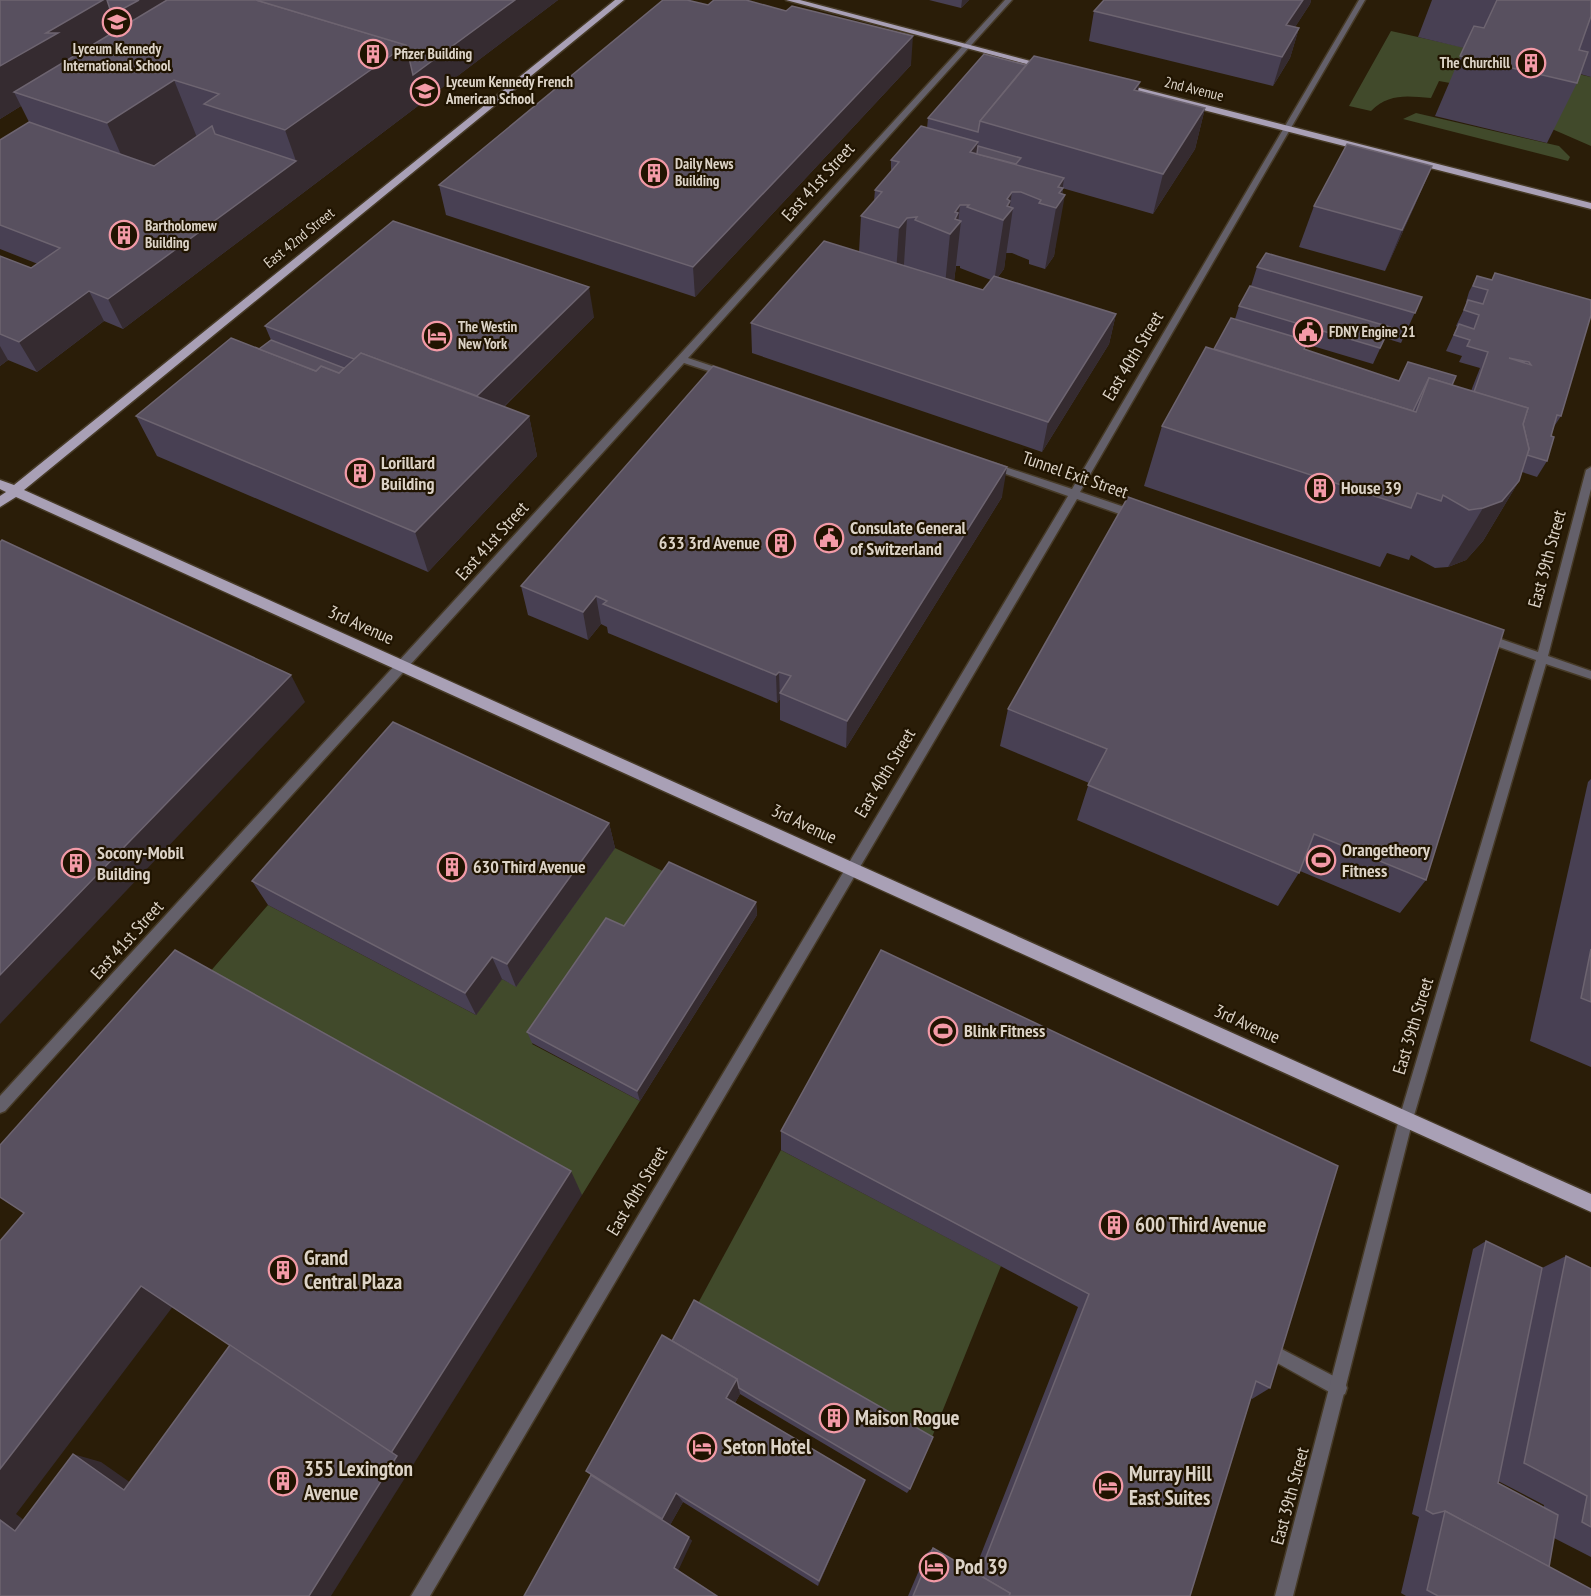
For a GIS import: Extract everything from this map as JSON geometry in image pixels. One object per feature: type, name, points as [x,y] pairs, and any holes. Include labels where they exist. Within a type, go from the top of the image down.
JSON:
[{"type":"main road","name":"East 42nd Street","points":[[0,503],[620,0]]},
{"type":"main road","points":[[790,0],[1063,71]]},
{"type":"main road","name":"2nd Avenue","points":[[1107,82],[1591,206]]},
{"type":"main road","name":"3rd Avenue","points":[[0,484],[1591,1203]]},
{"type":"street","name":"East 41st Street","points":[[0,1106],[1009,0]]},
{"type":"street","name":"East 40th Street","points":[[420,1596],[1074,494],[1362,0]]},
{"type":"street","points":[[683,359],[735,377]]},
{"type":"street","name":"Tunnel Exit Street","points":[[979,461],[1146,519]]},
{"type":"street","name":"East 39th Street","points":[[1284,1596],[1406,1119],[1542,658],[1591,470]]},
{"type":"street","points":[[1474,634],[1591,675]]},
{"type":"street","points":[[1268,1350],[1339,1388]]},
{"type":"green space","points":[[1391,31],[1467,48],[1461,85],[1439,81],[1431,98],[1406,96],[1392,98],[1371,111],[1349,106]]},
{"type":"green space","points":[[1574,73],[1591,77],[1591,146],[1552,129]]},
{"type":"green space","points":[[1416,113],[1559,146],[1570,157],[1568,161],[1403,119]]},
{"type":"green space","points":[[615,848],[671,875],[532,1044],[640,1101],[582,1195],[202,981],[268,905],[476,1015],[502,979],[516,986]]},
{"type":"green space","points":[[781,1150],[1001,1266],[930,1442],[696,1307]]},
{"type":"building","points":[[0,0],[103,0],[46,33],[58,33],[0,66]]},
{"type":"building","points":[[107,0],[139,0],[119,11],[110,9]]},
{"type":"building","points":[[167,0],[256,0],[406,45],[285,130],[204,104],[219,94],[174,80],[107,123],[14,92]]},
{"type":"building","points":[[256,0],[515,0],[413,75],[406,45]]},
{"type":"building","name":"Daily News Building","points":[[663,0],[687,0],[708,5],[714,0],[746,0],[786,11],[792,6],[913,36],[693,267],[439,185]]},
{"type":"building","points":[[1104,0],[1303,0],[1286,25],[1299,28],[1282,57],[1094,11]]},
{"type":"building","points":[[1497,0],[1591,0],[1591,16],[1579,50],[1588,52],[1577,83],[1460,56],[1474,26],[1484,28]]},
{"type":"building","points":[[984,54],[1026,65],[980,121],[978,132],[928,118]]},
{"type":"building","points":[[1034,56],[1140,82],[1134,90],[1205,108],[1163,174],[980,121]]},
{"type":"building","name":"Bartholomew Building","points":[[29,122],[154,166],[212,126],[215,134],[296,161],[108,299],[89,291],[19,342],[0,334],[0,256],[31,268],[60,248],[0,225],[0,140]]},
{"type":"building","points":[[921,126],[978,142],[970,152],[1064,178],[1058,187],[1063,188],[1059,193],[1065,195],[1056,208],[1039,203],[1041,200],[1021,192],[1012,192],[1007,199],[1010,201],[1007,206],[1013,208],[1003,220],[967,207],[969,205],[960,205],[955,212],[958,213],[955,219],[961,221],[950,234],[915,220],[917,217],[907,218],[899,228],[861,216],[882,192],[875,190],[899,162],[891,160]]},
{"type":"building","points":[[1347,144],[1432,166],[1402,230],[1314,206]]},
{"type":"building","points":[[978,146],[1021,158],[1016,164],[977,154]]},
{"type":"building","name":"The Westin New York","points":[[393,221],[589,287],[477,396],[361,353],[354,359],[265,326]]},
{"type":"building","points":[[824,241],[983,290],[994,276],[1116,314],[1048,422],[751,323]]},
{"type":"building","points":[[1266,253],[1422,297],[1415,313],[1257,267]]},
{"type":"building","points":[[1495,273],[1591,300],[1591,315],[1561,416],[1557,415],[1547,461],[1527,455],[1529,449],[1523,424],[1528,408],[1474,392],[1488,352],[1467,346],[1470,340],[1454,335],[1459,324],[1474,329],[1479,315],[1464,310],[1468,300],[1483,304],[1488,290],[1473,286],[1477,276],[1492,280]],"holes":[[[1509,358],[1529,362],[1531,365]]]},
{"type":"building","points":[[1250,286],[1390,327],[1380,348],[1239,306]]},
{"type":"building","points":[[1231,318],[1308,341],[1304,349],[1399,381],[1408,362],[1456,376],[1452,385],[1429,378],[1413,411],[1214,349]]},
{"type":"building","name":"Lorillard Building","points":[[231,338],[316,371],[321,366],[339,373],[361,353],[529,416],[415,532],[136,416]]},
{"type":"building","points":[[271,340],[344,368],[339,373],[321,366],[316,371],[259,349]]},
{"type":"building","points":[[1206,347],[1416,412],[1429,378],[1528,408],[1523,424],[1529,449],[1519,481],[1502,501],[1483,508],[1469,510],[1443,495],[1441,501],[1417,493],[1411,508],[1162,426]]},
{"type":"building","name":"633 3rd Avenue","points":[[713,366],[1007,467],[847,721],[780,693],[791,676],[779,672],[776,675],[603,604],[607,601],[596,596],[583,612],[521,586]]},
{"type":"building","points":[[1128,497],[1504,630],[1426,880],[1314,834],[1299,873],[1088,785],[1107,749],[1008,709]]},
{"type":"building","name":"Socony-Mobil Building","points":[[2,540],[291,675],[0,975],[0,542]]},
{"type":"building","name":"630 Third Avenue","points":[[393,722],[609,823],[507,964],[492,957],[465,993],[252,881]]},
{"type":"building","points":[[669,862],[756,902],[637,1091],[527,1032],[606,918],[624,926]]},
{"type":"building","points":[[1591,949],[1591,1002],[1581,998]]},
{"type":"building","name":"Grand Central Plaza","points":[[175,950],[571,1171],[391,1453],[141,1286],[0,1469],[0,1241],[24,1213],[0,1197],[0,1145]]},
{"type":"building","name":"600 Third Avenue","points":[[881,950],[1338,1166],[1270,1388],[1256,1381],[1190,1596],[1009,1596],[1010,1593],[979,1575],[1089,1294],[781,1131]]},
{"type":"building","points":[[1486,1241],[1542,1268],[1498,1483],[1558,1515],[1549,1567],[1445,1511],[1433,1514],[1426,1510]]},
{"type":"building","points":[[1566,1256],[1591,1268],[1591,1527],[1582,1522],[1587,1496],[1524,1463]]},
{"type":"building","name":"Maison Rogue","points":[[694,1300],[933,1437],[910,1489],[739,1388],[737,1379],[672,1341]]},
{"type":"building","name":"Seton Hotel","points":[[662,1335],[737,1379],[726,1398],[865,1480],[819,1581],[676,1493],[662,1519],[586,1471]]},
{"type":"building","name":"355 Lexington Avenue","points":[[230,1345],[397,1456],[309,1596],[0,1596],[0,1520],[15,1531],[73,1454],[124,1490]]},
{"type":"building","points":[[591,1475],[689,1537],[674,1568],[717,1596],[524,1596]]},
{"type":"building","points":[[1445,1511],[1591,1589],[1591,1596],[1438,1596],[1427,1590]]},
{"type":"building","name":"Pod 39","points":[[933,1548],[1010,1593],[1009,1596],[913,1596]]},
{"type":"place","name":"Lyceum Kennedy International School","points":[[117,22]]},
{"type":"place","name":"Pfizer Building","points":[[373,54]]},
{"type":"place","name":"The Churchill","points":[[1531,63]]},
{"type":"place","name":"Lyceum Kennedy French American School","points":[[425,91]]},
{"type":"place","name":"Daily News Building","points":[[654,173]]},
{"type":"place","name":"Bartholomew Building","points":[[124,235]]},
{"type":"place","name":"FDNY Engine 21","points":[[1308,332]]},
{"type":"place","name":"The Westin New York","points":[[437,336]]},
{"type":"place","name":"Lorillard Building","points":[[360,473]]},
{"type":"place","name":"House 39","points":[[1320,488]]},
{"type":"place","name":"Consulate General of Switzerland","points":[[829,538]]},
{"type":"place","name":"633 3rd Avenue","points":[[781,543]]},
{"type":"place","name":"Orangetheory Fitness","points":[[1321,860]]},
{"type":"place","name":"Socony-Mobil Building","points":[[76,863]]},
{"type":"place","name":"630 Third Avenue","points":[[452,867]]},
{"type":"place","name":"Blink Fitness","points":[[943,1031]]},
{"type":"place","name":"600 Third Avenue","points":[[1114,1225]]},
{"type":"place","name":"Grand Central Plaza","points":[[283,1270]]},
{"type":"place","name":"Maison Rogue","points":[[834,1418]]},
{"type":"place","name":"Seton Hotel","points":[[702,1447]]},
{"type":"place","name":"355 Lexington Avenue","points":[[283,1481]]},
{"type":"place","name":"Murray Hill East Suites","points":[[1108,1486]]},
{"type":"place","name":"Pod 39","points":[[934,1567]]}]
